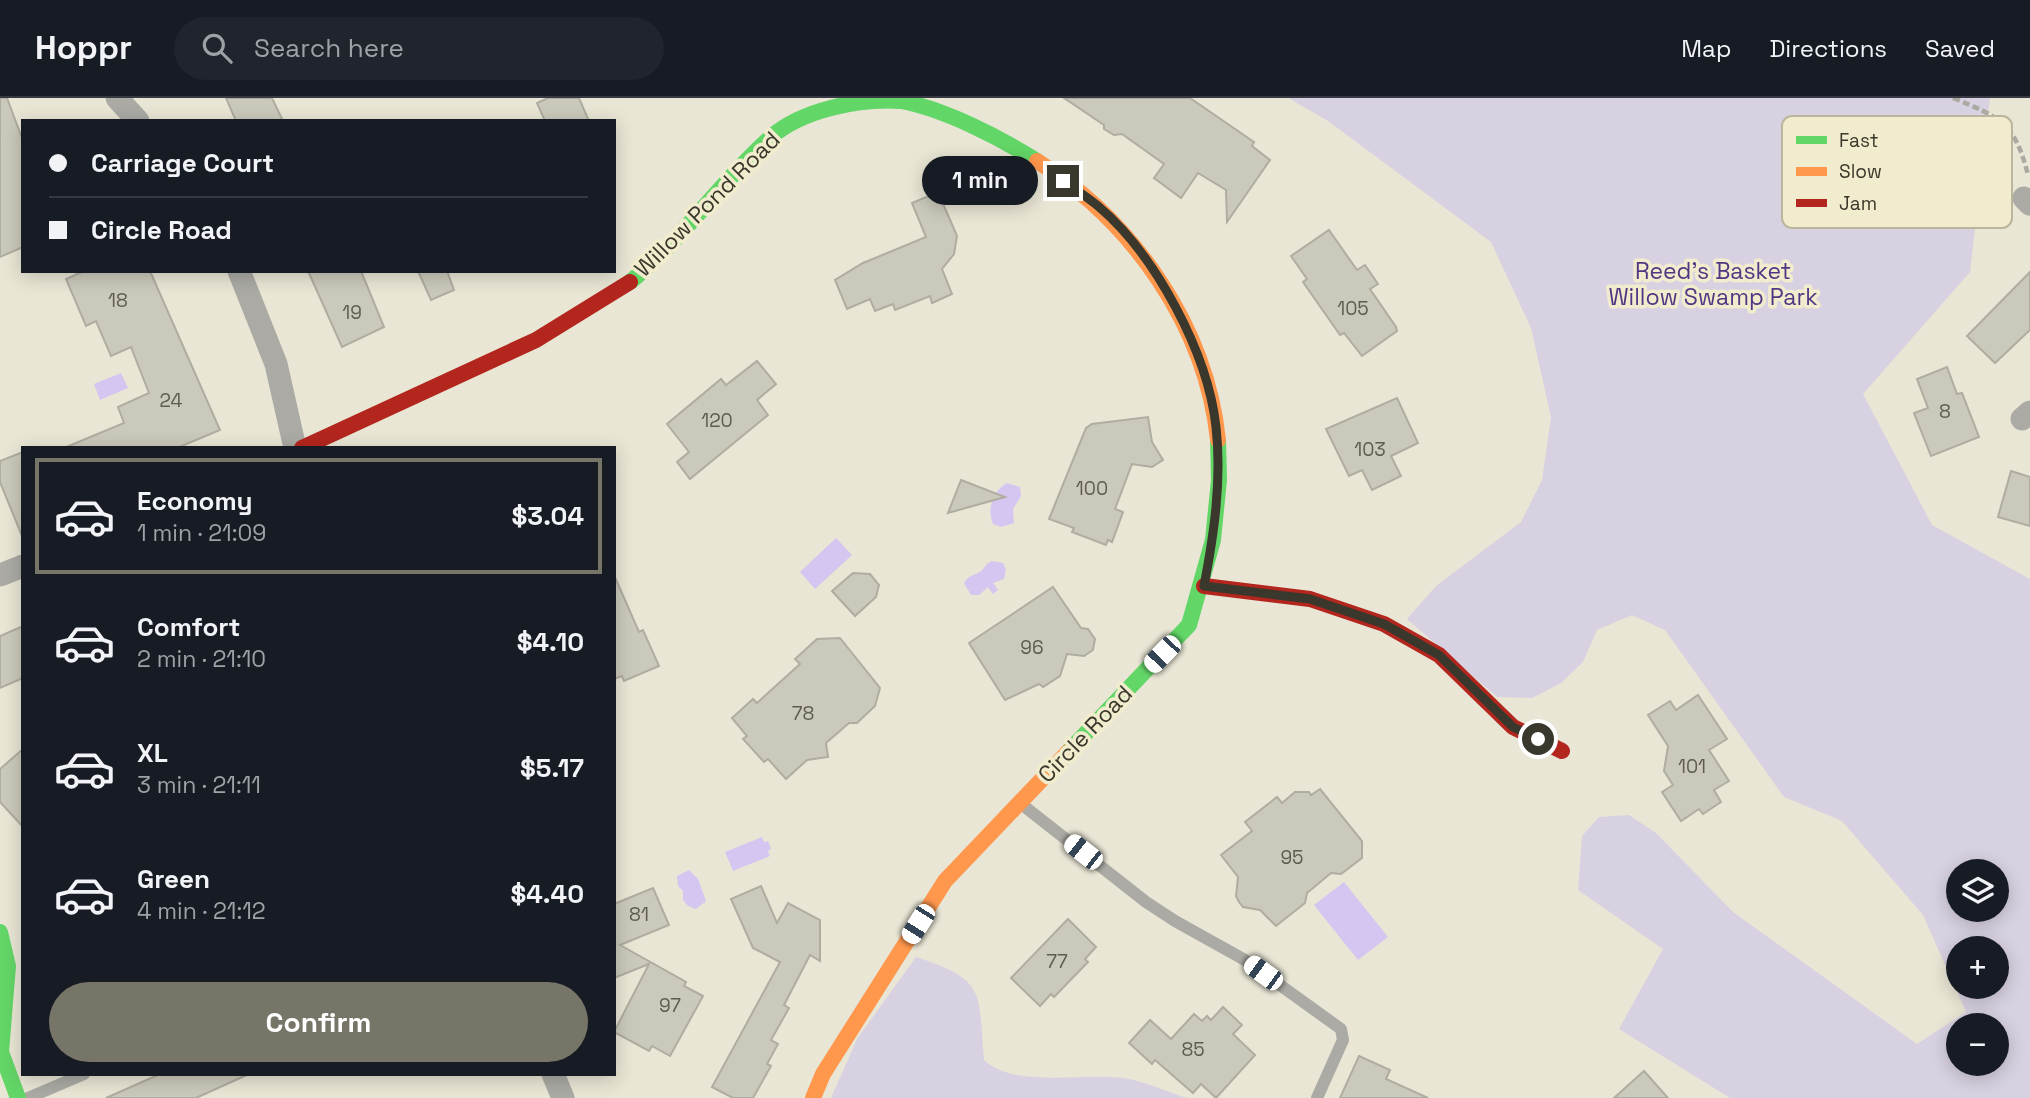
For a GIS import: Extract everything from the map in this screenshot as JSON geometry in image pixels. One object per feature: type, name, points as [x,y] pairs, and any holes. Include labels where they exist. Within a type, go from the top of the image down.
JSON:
[{"type":"street","points":[[117,98],[136,119]]},
{"type":"street","name":"Willow Pond Road","points":[[306,446],[557,329],[613,295],[670,244],[752,154],[794,120],[839,106],[897,99]]},
{"type":"street","name":"Circle Road","points":[[813,1098],[823,1074],[945,881],[1189,625],[1204,586],[1214,529],[1218,456],[1210,391],[1191,340],[1140,251],[1099,206],[1028,155],[956,120],[897,99]]},
{"type":"street","points":[[240,273],[276,364],[295,446]]},
{"type":"street","points":[[0,575],[21,567]]},
{"type":"street","points":[[1204,586],[1310,599],[1384,624],[1439,655],[1513,727],[1562,751]]},
{"type":"street","points":[[0,932],[8,965],[1,1052],[18,1098]]},
{"type":"street","points":[[554,1076],[562,1098]]},
{"type":"lane","points":[[1020,802],[1156,908],[1245,960],[1341,1029],[1343,1040],[1317,1098]]},
{"type":"lane","points":[[28,1098],[79,1076]]},
{"type":"path","points":[[1953,98],[1998,116]]},
{"type":"path","points":[[2012,135],[2021,147],[2028,196]]},
{"type":"green space","name":"Reed's Basket Willow Swamp Park","points":[[1288,98],[1990,98],[1988,116],[1782,116],[1782,228],[1975,228],[1970,272],[1863,394],[1932,525],[2030,579],[2030,1098],[1730,1098],[1619,1029],[1663,949],[1578,890],[1582,836],[1599,817],[1629,815],[1656,833],[1733,912],[1917,1044],[1946,1025],[1946,1076],[2009,1076],[2009,1013],[1964,1013],[1960,999],[2009,999],[2009,936],[1946,936],[1946,967],[1923,915],[1842,821],[1784,797],[1665,630],[1632,615],[1597,630],[1583,662],[1561,683],[1532,698],[1497,697],[1407,619],[1436,586],[1521,522],[1542,480],[1551,417],[1531,328],[1491,242],[1328,121]]},
{"type":"green space","points":[[916,957],[956,973],[968,982],[979,1004],[984,1060],[998,1069],[1033,1077],[1129,1079],[1187,1098],[831,1098],[857,1039]]},
{"type":"shaded area","points":[[121,373],[128,388],[100,400],[94,384]]},
{"type":"shaded area","points":[[1007,483],[1020,487],[1021,496],[1013,509],[1014,523],[1001,527],[993,524],[991,506],[994,496]]},
{"type":"shaded area","points":[[836,538],[852,555],[815,589],[800,572]]},
{"type":"shaded area","points":[[992,561],[1003,563],[1006,570],[1004,579],[993,583],[998,590],[993,594],[988,587],[979,595],[971,595],[964,583]]},
{"type":"shaded area","points":[[762,837],[764,842],[768,841],[770,856],[733,871],[725,852]]},
{"type":"shaded area","points":[[689,870],[698,879],[706,901],[696,909],[683,900],[683,891],[678,886],[677,876]]},
{"type":"shaded area","points":[[1344,882],[1388,937],[1358,960],[1314,905]]},
{"type":"building","points":[[0,98],[7,98],[21,136],[21,248],[0,257]]},
{"type":"building","points":[[226,98],[272,98],[282,119],[235,119]]},
{"type":"building","points":[[548,98],[579,98],[588,119],[544,119],[537,103]]},
{"type":"building","points":[[1064,98],[1190,98],[1254,142],[1252,146],[1270,160],[1227,222],[1226,190],[1198,173],[1181,198],[1154,178],[1164,164],[1122,134],[1114,135],[1104,129],[1104,125]]},
{"type":"building","points":[[938,192],[957,236],[954,254],[942,269],[952,294],[932,303],[930,296],[895,310],[893,304],[875,311],[870,299],[847,309],[835,280],[863,263],[926,237],[912,203]]},
{"type":"building","points":[[1329,230],[1357,270],[1365,265],[1378,284],[1370,289],[1396,327],[1397,331],[1362,356],[1344,333],[1340,335],[1303,282],[1307,279],[1291,256]]},
{"type":"building","points":[[2030,272],[2030,330],[1995,363],[1967,336]]},
{"type":"building","points":[[80,273],[151,273],[220,430],[182,446],[69,446],[124,423],[118,407],[149,393],[131,347],[111,356],[96,321],[86,326],[66,279]]},
{"type":"building","points":[[309,273],[362,273],[384,327],[342,347]]},
{"type":"building","points":[[419,273],[448,273],[454,290],[431,300]]},
{"type":"building","points":[[757,361],[776,384],[757,400],[768,415],[690,479],[677,462],[689,452],[667,424],[721,379],[726,385]]},
{"type":"building","points":[[1947,367],[1957,394],[1962,393],[1979,437],[1931,456],[1914,413],[1928,408],[1917,379]]},
{"type":"building","points":[[1397,398],[1418,443],[1391,456],[1401,476],[1372,490],[1362,470],[1349,476],[1326,429]]},
{"type":"building","points":[[1148,417],[1152,442],[1163,460],[1152,467],[1132,464],[1115,509],[1123,512],[1112,542],[1108,540],[1106,545],[1072,532],[1074,528],[1049,519],[1086,428],[1092,424]]},
{"type":"building","points":[[21,453],[21,534],[0,482],[0,461]]},
{"type":"building","points":[[2011,471],[2030,477],[2030,526],[1998,517]]},
{"type":"building","points":[[961,480],[1005,497],[948,513]]},
{"type":"building","points":[[853,573],[870,574],[879,585],[876,597],[855,616],[832,591]]},
{"type":"building","points":[[616,580],[639,632],[643,630],[659,666],[624,681],[622,676],[616,678]]},
{"type":"building","points":[[1053,587],[1081,628],[1088,629],[1095,639],[1093,650],[1084,656],[1067,654],[1060,676],[1043,687],[1039,684],[1005,700],[969,643]]},
{"type":"building","points":[[21,627],[21,679],[0,688],[0,636]]},
{"type":"building","points":[[840,638],[880,688],[875,706],[857,723],[849,723],[826,743],[828,757],[807,760],[786,779],[768,759],[764,762],[743,739],[747,736],[732,718],[753,699],[757,703],[800,664],[795,659],[817,639]]},
{"type":"building","points":[[1698,695],[1727,739],[1709,750],[1729,781],[1714,790],[1721,802],[1703,814],[1699,809],[1681,821],[1662,792],[1673,785],[1664,771],[1668,746],[1648,715],[1670,701],[1676,710]]},
{"type":"building","points":[[21,751],[21,825],[0,802],[0,769]]},
{"type":"building","points":[[1320,789],[1362,841],[1362,858],[1341,874],[1331,873],[1307,893],[1305,903],[1276,926],[1260,910],[1243,907],[1239,902],[1236,896],[1238,877],[1221,855],[1252,831],[1245,822],[1277,797],[1282,803],[1295,792],[1309,792],[1311,795]]},
{"type":"building","points":[[761,886],[777,923],[788,903],[820,920],[820,961],[810,955],[784,1005],[789,1008],[771,1040],[778,1044],[767,1064],[771,1066],[753,1098],[733,1098],[712,1087],[780,962],[753,948],[731,899]]},
{"type":"building","points":[[653,888],[669,925],[620,945],[686,982],[684,986],[703,996],[670,1056],[652,1046],[649,1051],[616,1033],[616,1028],[649,964],[616,977],[616,903]]},
{"type":"building","points":[[1068,919],[1096,947],[1085,959],[1088,962],[1054,997],[1051,994],[1040,1006],[1011,978]]},
{"type":"building","points":[[1223,1007],[1242,1025],[1233,1034],[1255,1055],[1216,1098],[1201,1084],[1193,1093],[1155,1060],[1152,1064],[1129,1043],[1150,1020],[1171,1039],[1194,1014],[1202,1021],[1207,1016],[1211,1020]]},
{"type":"building","points":[[1359,1056],[1390,1070],[1386,1079],[1428,1098],[1340,1098]]},
{"type":"building","points":[[1644,1071],[1668,1098],[1614,1098]]},
{"type":"building","points":[[156,1076],[245,1076],[196,1098],[106,1098]]},
{"type":"traffic: fast","points":[[630,282],[667,248],[752,154],[784,128],[815,113],[850,104],[901,101],[935,110],[971,125],[1037,161]]},
{"type":"traffic: fast","points":[[1068,752],[1189,625],[1213,540],[1219,480],[1218,440]]},
{"type":"traffic: fast","points":[[0,932],[8,966],[1,1052],[18,1098]]},
{"type":"traffic: slow","points":[[1037,161],[1072,186],[1104,214],[1159,280],[1181,317],[1198,356],[1211,397],[1218,440]]},
{"type":"traffic: slow","points":[[813,1098],[823,1074],[945,881],[1068,752]]},
{"type":"traffic: jam","points":[[306,446],[536,340],[630,282]]},
{"type":"traffic: jam","points":[[1204,586],[1310,599],[1384,624],[1439,655],[1513,727],[1562,751]]},
{"type":"route","points":[[1063,181],[1099,206],[1140,251],[1191,340],[1210,391],[1218,456],[1214,529],[1204,586],[1310,599],[1384,624],[1439,655],[1477,696],[1513,727],[1538,739]]}]
